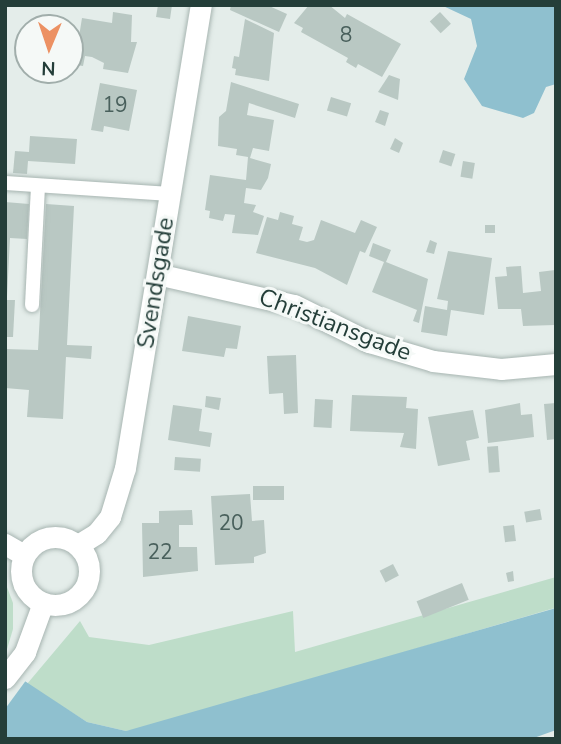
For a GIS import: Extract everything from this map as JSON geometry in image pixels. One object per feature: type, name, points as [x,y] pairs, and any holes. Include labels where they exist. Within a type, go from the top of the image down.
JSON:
[{"type":"street","name":"Svendsgade","points":[[78,545],[97,533],[117,496],[171,194],[201,5]]},
{"type":"street","name":"Christiansgade","points":[[157,274],[294,305],[369,342],[433,361],[501,369],[556,364]]},
{"type":"street","points":[[60,537],[78,545],[89,568],[80,593],[55,605],[43,603],[29,593],[22,581],[24,555],[43,538],[60,537]]},
{"type":"street","points":[[5,544],[24,555]]},
{"type":"street","points":[[9,672],[37,627],[43,603]]},
{"type":"lane","points":[[5,183],[171,194]]},
{"type":"lane","points":[[32,305],[38,186]]},
{"type":"green space","points":[[556,577],[556,608],[150,727],[126,731],[87,722],[27,684],[80,621],[89,637],[149,645],[293,611],[295,652]]},
{"type":"green space","points":[[5,582],[13,603],[13,629],[5,656]]},
{"type":"water","points":[[441,5],[556,5],[556,84],[546,87],[534,113],[523,118],[482,106],[464,79],[477,46],[471,19]]},
{"type":"water","points":[[556,608],[556,730],[531,739],[5,739],[5,668],[87,722],[126,731]]},
{"type":"pier","points":[[5,665],[27,679],[5,709]]},
{"type":"building","points":[[158,5],[172,5],[170,19],[156,17]]},
{"type":"building","points":[[231,5],[267,5],[287,14],[279,32],[230,10]]},
{"type":"building","points":[[309,5],[329,5],[345,18],[347,14],[401,44],[382,77],[358,64],[356,68],[346,62],[348,58],[301,32],[303,28],[294,23]]},
{"type":"building","points":[[113,12],[132,15],[131,42],[137,42],[128,73],[103,69],[104,63],[92,57],[85,56],[84,61],[84,18],[112,23]]},
{"type":"building","points":[[440,12],[451,24],[441,33],[430,22]]},
{"type":"building","points":[[245,19],[274,33],[269,81],[235,75],[236,69],[232,68],[234,56],[239,57]]},
{"type":"building","points":[[389,75],[400,79],[398,100],[378,92]]},
{"type":"building","points":[[231,82],[299,104],[295,118],[249,103],[247,115],[274,120],[269,151],[253,148],[250,158],[271,164],[268,178],[261,190],[246,188],[244,203],[256,205],[253,212],[264,216],[258,235],[232,233],[235,215],[225,214],[223,221],[209,218],[210,211],[205,210],[210,175],[246,180],[248,157],[236,155],[237,149],[218,146],[219,117],[226,111]]},
{"type":"building","points":[[100,83],[137,90],[129,131],[104,126],[103,132],[91,130]]},
{"type":"building","points":[[331,97],[351,103],[347,117],[327,110]]},
{"type":"building","points":[[380,110],[389,113],[385,126],[375,122]]},
{"type":"building","points":[[30,136],[77,139],[75,164],[28,161],[27,174],[13,173],[15,151],[29,152]]},
{"type":"building","points":[[395,138],[403,143],[399,153],[390,149]]},
{"type":"building","points":[[443,150],[455,154],[451,166],[439,162]]},
{"type":"building","points":[[463,161],[475,163],[472,179],[460,177]]},
{"type":"building","points":[[5,202],[29,204],[27,239],[10,238],[7,297]]},
{"type":"building","points":[[46,204],[74,206],[67,345],[92,346],[91,359],[66,357],[63,419],[27,417],[29,390],[5,388],[5,349],[38,350]]},
{"type":"building","points":[[280,212],[294,216],[292,224],[303,227],[299,240],[307,242],[314,240],[321,220],[355,233],[361,220],[377,227],[365,253],[360,251],[347,285],[315,268],[256,253],[267,217],[278,220]]},
{"type":"building","points":[[485,225],[495,225],[495,233],[485,233]]},
{"type":"building","points":[[430,240],[437,243],[434,254],[426,252]]},
{"type":"building","points":[[373,243],[391,250],[386,262],[428,279],[419,323],[413,321],[417,310],[372,292],[384,262],[369,256]]},
{"type":"building","points":[[448,251],[492,258],[484,315],[451,310],[447,336],[421,332],[425,306],[447,310],[448,301],[437,299]]},
{"type":"building","points":[[521,266],[523,293],[541,291],[539,272],[555,270],[555,325],[523,326],[521,309],[498,309],[495,277],[507,276],[506,267]]},
{"type":"building","points":[[5,300],[15,300],[13,337],[5,337]]},
{"type":"building","points":[[188,316],[241,326],[237,349],[226,348],[224,357],[182,351]]},
{"type":"building","points":[[296,355],[298,413],[284,414],[283,393],[269,394],[267,356]]},
{"type":"building","points":[[352,395],[407,397],[406,408],[418,409],[416,449],[400,447],[404,433],[350,431]]},
{"type":"building","points":[[206,396],[221,398],[219,410],[205,407]]},
{"type":"building","points":[[315,399],[333,400],[332,428],[314,427]]},
{"type":"building","points":[[520,403],[521,415],[532,414],[534,437],[488,443],[485,410]]},
{"type":"building","points":[[556,403],[556,439],[547,440],[544,404]]},
{"type":"building","points":[[173,405],[202,409],[199,431],[212,433],[210,447],[168,440]]},
{"type":"building","points":[[473,410],[479,438],[466,441],[470,460],[438,466],[428,417]]},
{"type":"building","points":[[498,446],[500,472],[489,473],[487,447]]},
{"type":"building","points":[[175,457],[201,459],[200,472],[174,470]]},
{"type":"building","points":[[253,486],[284,486],[284,500],[253,500]]},
{"type":"building","points":[[250,494],[252,521],[264,520],[266,553],[254,557],[254,563],[215,565],[211,496]]},
{"type":"building","points":[[540,509],[542,520],[526,523],[524,512]]},
{"type":"building","points":[[192,510],[193,525],[179,525],[179,547],[197,547],[198,571],[143,577],[142,523],[159,523],[159,511]]},
{"type":"building","points":[[514,525],[516,541],[505,542],[503,526]]},
{"type":"building","points":[[393,564],[399,576],[386,582],[380,571]]},
{"type":"building","points":[[513,571],[514,581],[508,582],[506,573]]},
{"type":"building","points":[[462,583],[469,600],[423,618],[417,601]]}]
